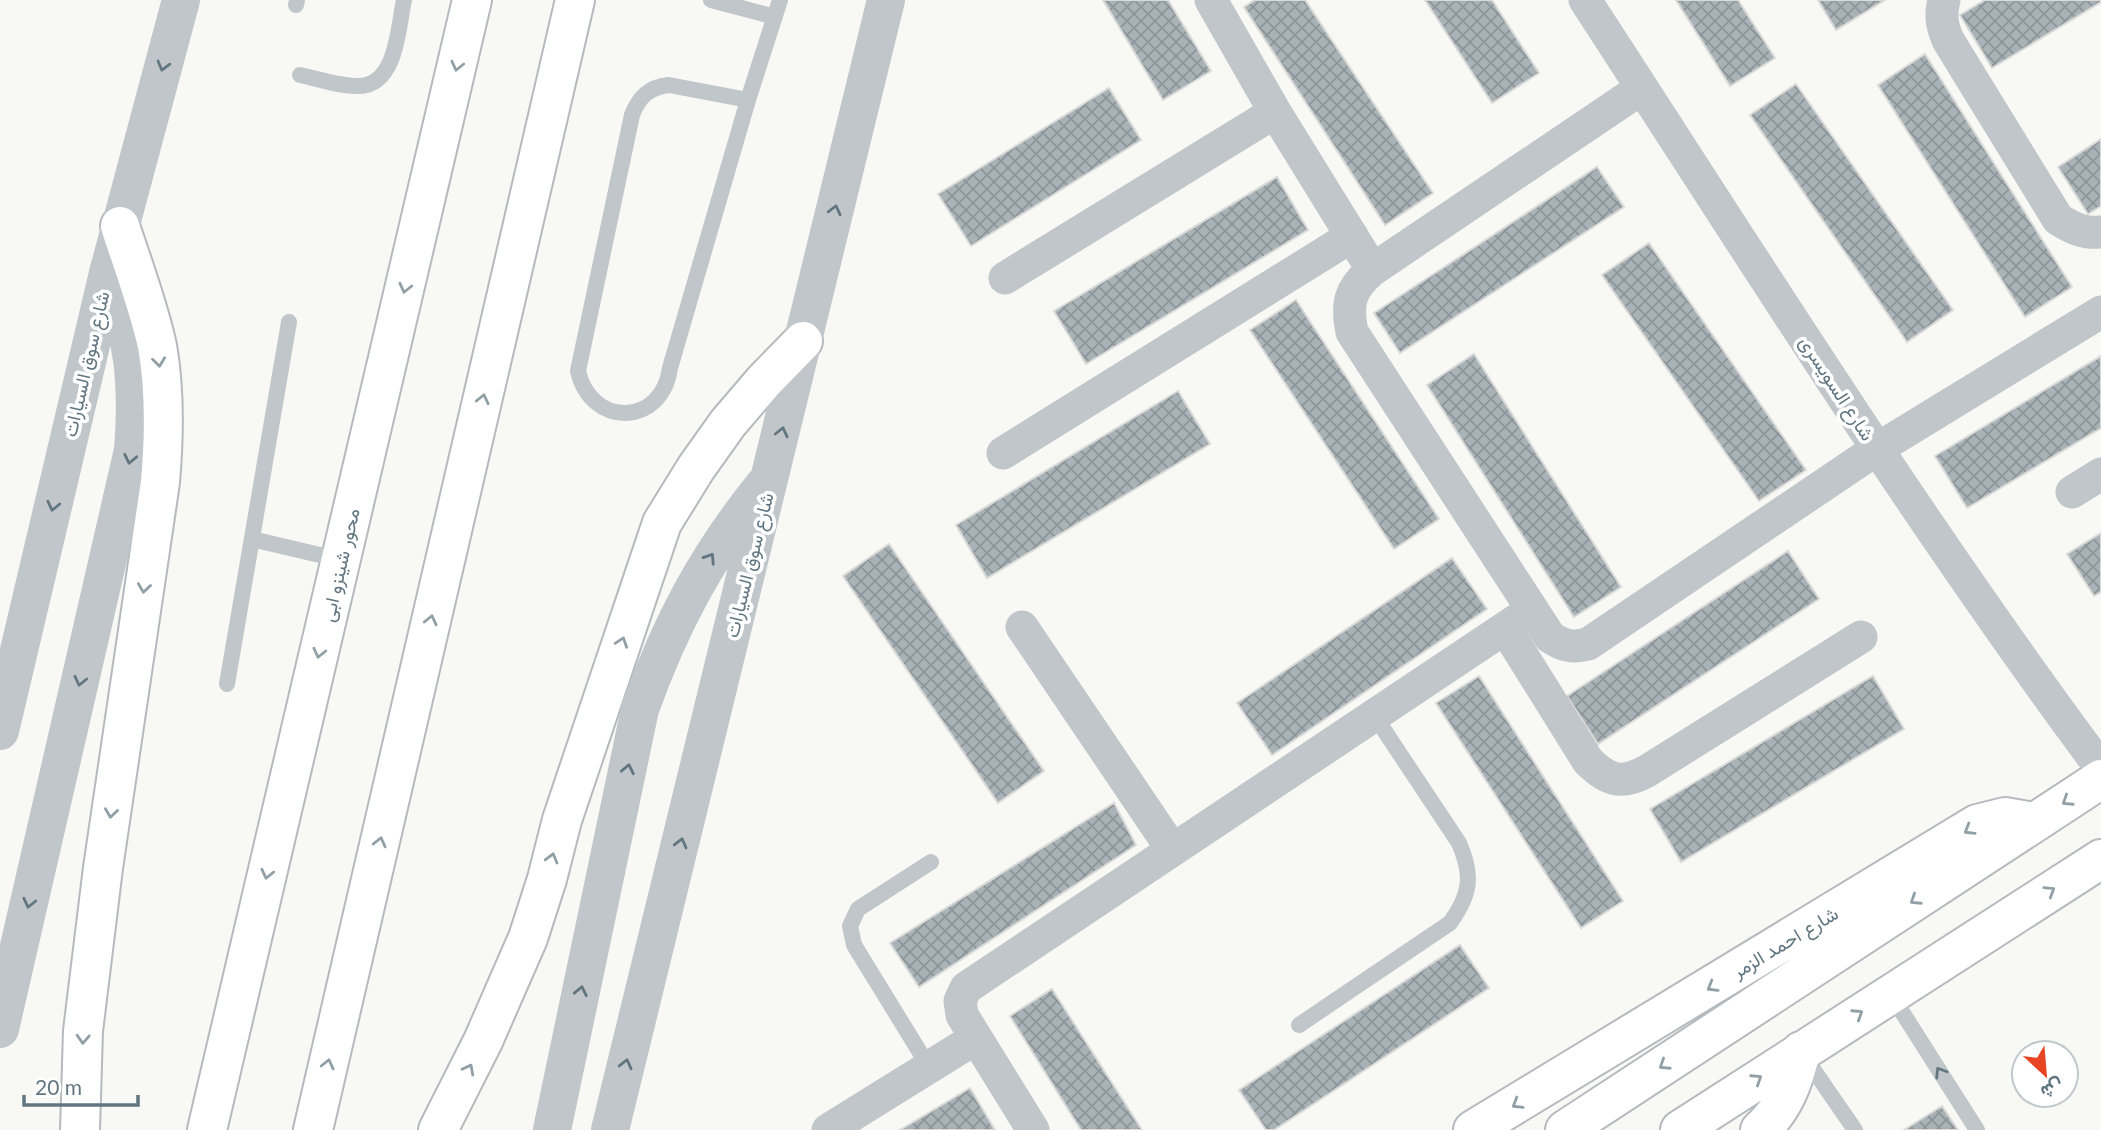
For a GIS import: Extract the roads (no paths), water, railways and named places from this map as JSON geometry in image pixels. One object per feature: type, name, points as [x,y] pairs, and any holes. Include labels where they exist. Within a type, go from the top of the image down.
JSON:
[{"type":"main road","name":"محور شينزو ابى","points":[[207,1130],[472,0]]},
{"type":"main road","points":[[313,1130],[575,0]]},
{"type":"main road","points":[[80,1130],[84,1017],[164,445],[163,396],[157,347],[120,226]]},
{"type":"main road","points":[[438,1130],[483,1041],[527,938],[547,879],[562,820],[662,523],[728,423],[803,341]]},
{"type":"main road","points":[[1565,1130],[2101,779]]},
{"type":"main road","name":"شارع احمد الزمر","points":[[1473,1130],[1619,1044],[1976,824],[2005,817],[2034,822]]},
{"type":"main road","points":[[1680,1130],[2101,859]]},
{"type":"main road","points":[[1760,1130],[1783,1102],[1795,1077],[1801,1051]]},
{"type":"street","name":"شارع سوق السيارات","points":[[0,731],[108,273],[181,0]]},
{"type":"street","name":"شارع سوق السيارات","points":[[610,1130],[886,0]]},
{"type":"street","points":[[1211,0],[1275,112],[1373,270]]},
{"type":"street","name":"شارع السويسرى","points":[[1585,0],[1877,449],[2045,693],[2101,768]]},
{"type":"street","points":[[1944,0],[1941,12],[1942,27],[1948,40],[2058,219],[2073,229],[2101,232]]},
{"type":"street","points":[[1642,88],[1373,270],[1359,281],[1351,297],[1348,315],[1352,332],[1532,610],[1550,637],[1558,643],[1568,647],[1588,644],[1877,449],[2101,312]]},
{"type":"street","points":[[1005,278],[1275,112]]},
{"type":"street","points":[[1003,453],[1352,236]]},
{"type":"street","points":[[0,1029],[133,450],[136,408],[134,366],[120,303],[108,273]]},
{"type":"street","points":[[2072,492],[2101,474]]},
{"type":"street","points":[[552,1130],[640,709],[658,659],[680,611],[737,519],[771,477]]},
{"type":"street","points":[[1033,1130],[960,1008],[966,988],[1532,610]]},
{"type":"street","points":[[1022,627],[1172,849]]},
{"type":"street","points":[[1504,628],[1588,761],[1600,773],[1616,779],[1632,779],[1647,771],[1861,637]]},
{"type":"street","points":[[828,1130],[976,1038]]},
{"type":"lane","points":[[300,75],[354,86],[373,83],[387,69],[404,0]]},
{"type":"lane","points":[[711,0],[775,18]]},
{"type":"lane","points":[[748,100],[669,85],[657,86],[637,102],[578,371],[581,385],[600,407],[612,412],[640,411],[662,394],[668,382],[748,100],[780,0]]},
{"type":"lane","points":[[227,684],[289,322]]},
{"type":"lane","points":[[253,539],[341,560]]},
{"type":"lane","points":[[1299,1025],[1450,923],[1463,905],[1469,884],[1467,863],[1459,843],[1374,715]]},
{"type":"lane","points":[[929,1067],[854,945],[850,926],[858,909],[931,862]]},
{"type":"lane","points":[[1890,993],[1977,1130]]},
{"type":"lane","points":[[1801,1051],[1855,1130]]}]
